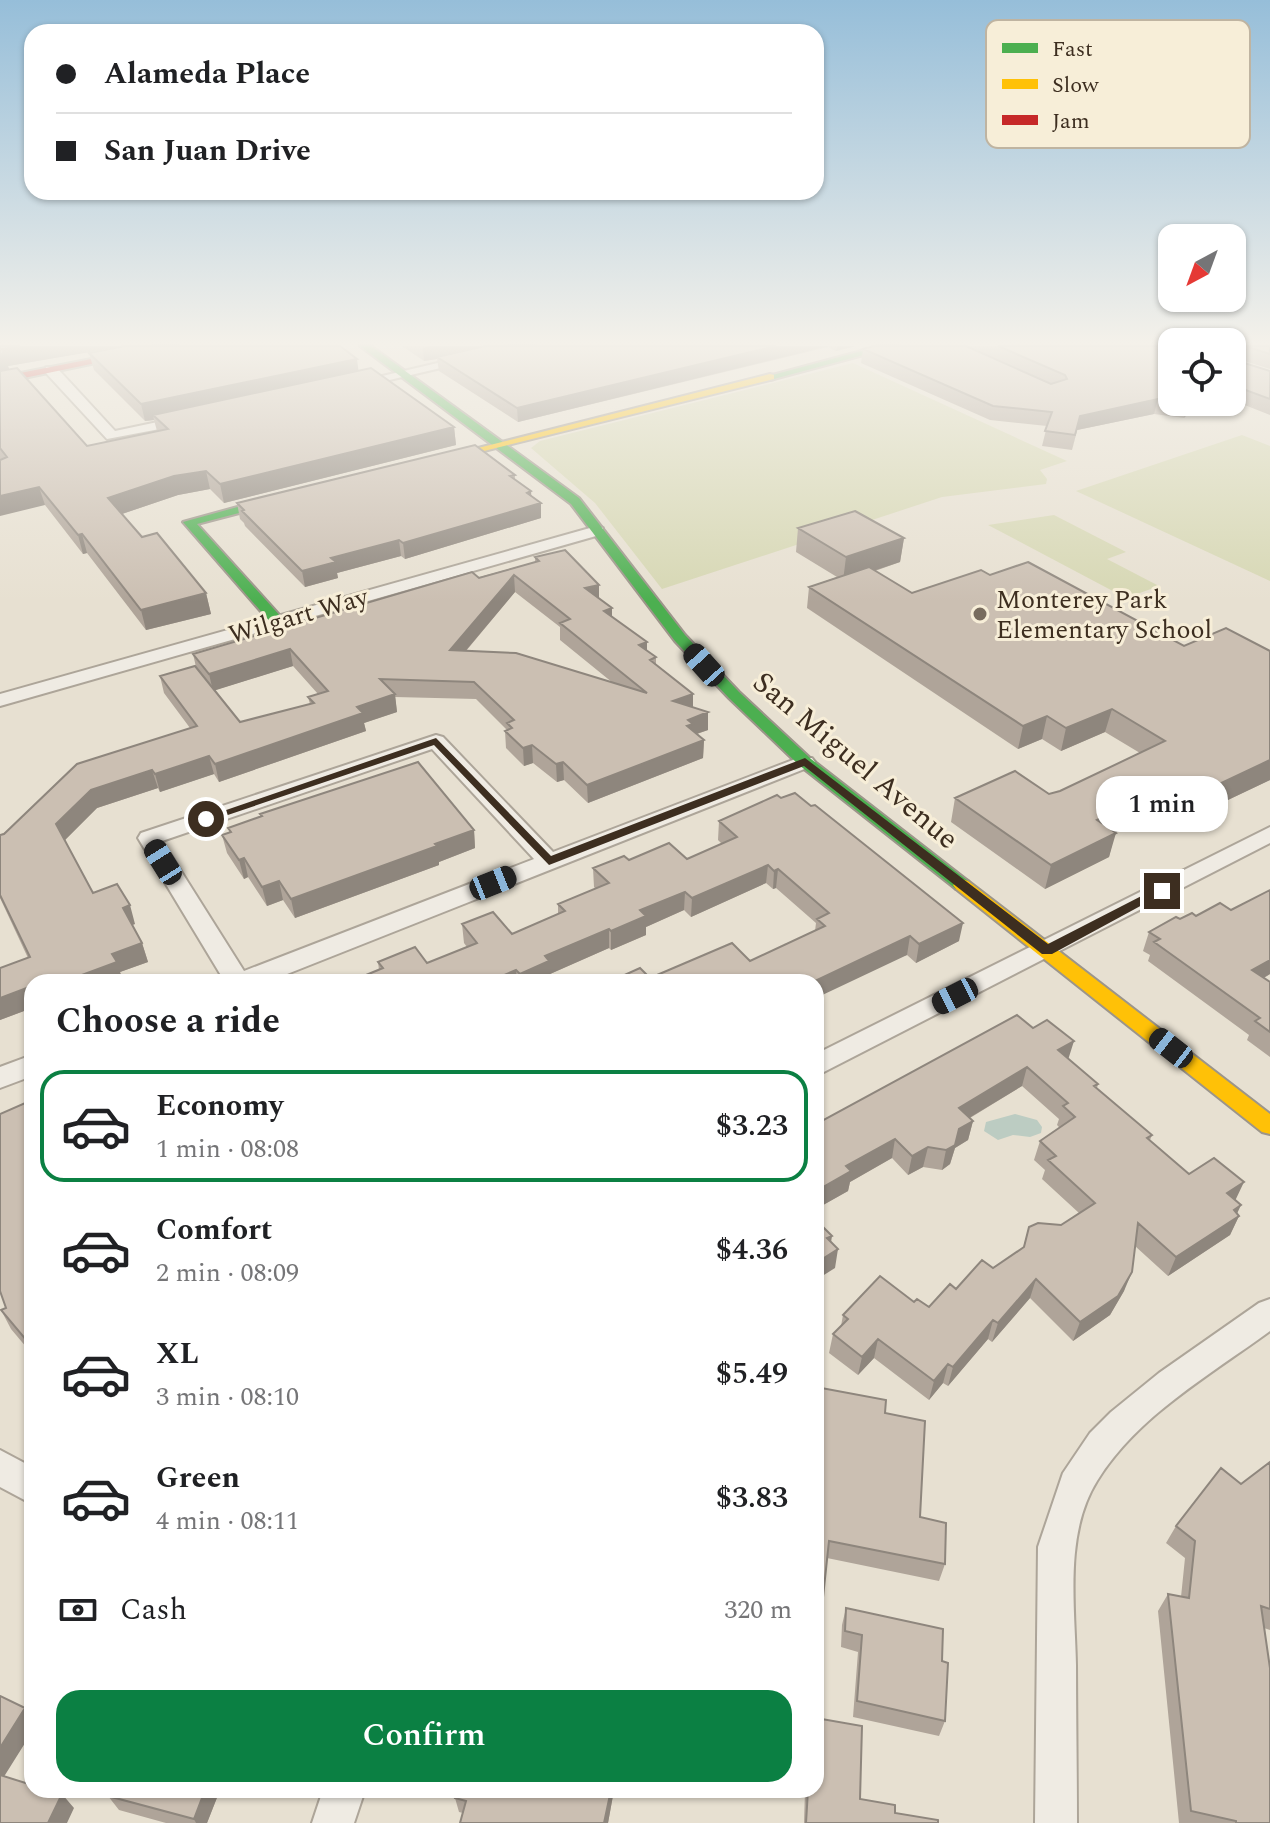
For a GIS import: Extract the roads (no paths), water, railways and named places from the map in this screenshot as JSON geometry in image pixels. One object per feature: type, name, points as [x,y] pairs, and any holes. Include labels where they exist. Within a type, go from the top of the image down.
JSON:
[{"type":"street","points":[[107,431],[112,436],[135,431]]},
{"type":"street","name":"San Miguel Avenue","points":[[480,431],[575,501],[648,599],[704,665],[805,762],[1270,1126]]},
{"type":"street","points":[[462,454],[554,431]]},
{"type":"street","points":[[277,621],[189,522],[295,495]]},
{"type":"street","name":"Wilgart Way","points":[[0,700],[597,531]]},
{"type":"street","points":[[235,974],[149,838],[436,741],[549,861]]},
{"type":"street","points":[[260,974],[805,762]]},
{"type":"street","points":[[824,1062],[1047,951],[1270,834]]},
{"type":"street","points":[[0,1078],[24,1068]]},
{"type":"street","points":[[1056,1823],[1056,1547],[1068,1503],[1086,1466],[1116,1429],[1270,1313]]},
{"type":"street","points":[[0,1467],[24,1482]]},
{"type":"street","points":[[333,1823],[341,1798]]},
{"type":"place","name":"Monterey Park Elementary School","points":[[980,614]]}]
